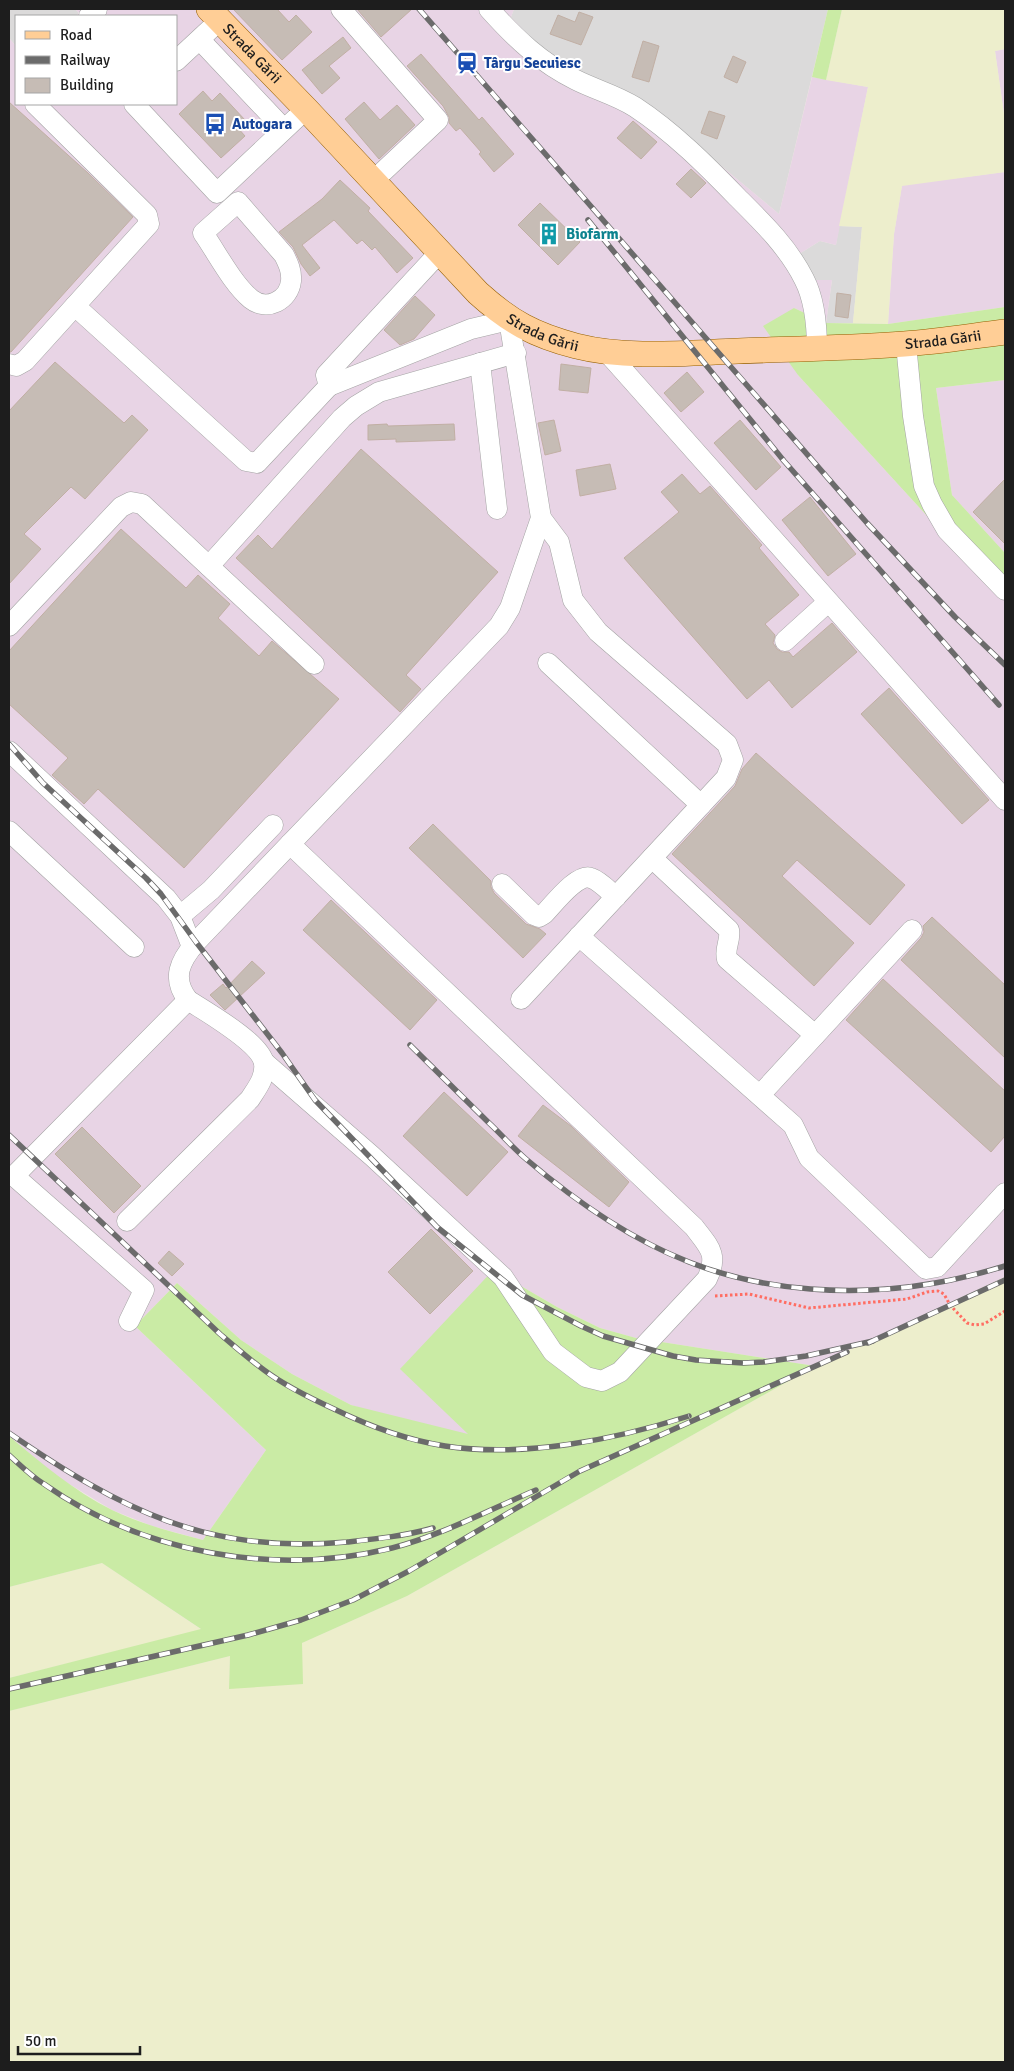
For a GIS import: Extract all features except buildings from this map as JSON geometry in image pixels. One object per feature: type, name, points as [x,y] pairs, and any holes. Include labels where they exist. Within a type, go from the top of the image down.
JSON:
[{"type":"main road","name":"Strada Gării","points":[[215,15],[306,109],[478,293],[509,320],[528,330],[578,347],[606,351],[646,353],[817,349],[906,344],[1005,332]]},
{"type":"street","points":[[341,9],[438,120],[373,181]]},
{"type":"street","points":[[489,9],[515,37],[548,65],[577,81],[620,98],[653,120],[710,169],[762,222],[782,246],[804,279],[811,296],[815,314],[817,349]]},
{"type":"street","points":[[178,60],[200,40],[215,15]]},
{"type":"street","points":[[200,40],[284,129]]},
{"type":"street","points":[[9,364],[16,366],[25,361],[149,224],[147,215],[36,105]]},
{"type":"street","points":[[135,105],[231,208]]},
{"type":"street","points":[[217,193],[306,109]]},
{"type":"street","points":[[238,202],[284,255],[289,264],[292,280],[290,287],[277,302],[263,305],[252,299],[241,288],[203,233],[231,208],[238,202]]},
{"type":"street","points":[[329,386],[326,375],[439,253]]},
{"type":"street","points":[[75,306],[250,463],[260,462],[329,386],[470,328],[509,320],[516,353],[541,518],[558,542],[573,600],[598,632],[727,744],[733,760],[726,778],[521,999]]},
{"type":"street","points":[[906,344],[913,416],[924,486],[947,530],[1005,590]]},
{"type":"street","points":[[606,351],[1005,800]]},
{"type":"street","points":[[209,566],[342,418],[367,398],[394,387],[516,353]]},
{"type":"street","points":[[480,363],[497,509]]},
{"type":"street","points":[[9,626],[121,507],[131,502],[142,504],[314,664]]},
{"type":"street","points":[[290,844],[694,1227],[713,1253],[713,1266],[707,1279],[620,1372],[602,1381],[586,1377],[553,1352],[503,1276],[372,1156],[264,1062],[256,1049],[244,1038],[194,1004],[181,989],[178,973],[182,961],[192,947],[290,844],[499,626],[510,608],[541,518]]},
{"type":"street","points":[[785,641],[828,602]]},
{"type":"street","points":[[548,663],[701,805]]},
{"type":"street","points":[[9,751],[166,898],[180,916],[192,947]]},
{"type":"street","points":[[180,916],[211,890],[274,825]]},
{"type":"street","points":[[9,831],[134,947]]},
{"type":"street","points":[[652,858],[729,930],[730,937],[725,951],[727,959],[815,1035]]},
{"type":"street","points":[[502,884],[534,915],[539,917],[576,880],[584,877],[591,878],[616,897]]},
{"type":"street","points":[[760,1095],[912,930]]},
{"type":"street","points":[[579,936],[793,1125],[809,1158],[926,1269],[937,1268],[1005,1194]]},
{"type":"street","points":[[129,1321],[144,1290],[14,1176],[194,1004]]},
{"type":"street","points":[[127,1221],[250,1098],[262,1079],[264,1062]]},
{"type":"path","points":[[689,1298],[749,1294],[809,1308],[907,1299],[927,1292],[938,1291],[944,1294],[950,1305],[967,1323],[975,1325],[984,1324],[1005,1311]]},
{"type":"shaded area","points":[[9,9],[75,9],[79,13],[77,15],[15,15],[15,45],[9,38]]},
{"type":"shaded area","points":[[75,9],[514,9],[511,17],[545,52],[672,125],[779,214],[812,77],[868,87],[836,245],[820,241],[799,254],[813,280],[832,280],[826,323],[794,308],[798,375],[1005,601],[1005,1277],[815,1366],[636,1338],[600,1328],[557,1307],[521,1286],[469,1435],[431,1430],[351,1405],[292,1374],[241,1340],[177,1283],[135,1326],[266,1450],[203,1540],[152,1526],[112,1510],[56,1476],[9,1436],[9,38],[15,45],[15,105],[178,105],[178,15],[77,15],[79,13]]},
{"type":"shaded area","points":[[514,9],[828,9],[779,214],[672,125],[576,72],[533,41],[511,17]]},
{"type":"shaded area","points":[[1005,49],[1005,121],[995,51]]},
{"type":"shaded area","points":[[1005,172],[1005,307],[888,324],[894,234],[902,185]]},
{"type":"shaded area","points":[[839,226],[862,227],[853,323],[826,323],[832,280],[814,280],[799,254],[820,241],[836,245]]},
{"type":"shaded area","points":[[1005,380],[1005,553],[952,495],[936,388]]},
{"type":"green space","points":[[828,9],[842,9],[826,80],[812,77]]},
{"type":"green space","points":[[842,9],[1005,9],[1005,49],[995,51],[1005,121],[1005,172],[902,186],[894,234],[888,324],[853,323],[862,227],[839,226],[868,87],[826,80]]},
{"type":"green space","points":[[1005,307],[1005,380],[936,388],[952,495],[1005,553],[1005,601],[798,375],[763,326],[794,308],[826,323],[888,324]]},
{"type":"green space","points":[[498,1265],[521,1286],[557,1307],[600,1328],[636,1338],[815,1366],[407,1596],[302,1643],[303,1684],[229,1689],[230,1656],[9,1711],[9,1678],[201,1629],[102,1563],[9,1587],[9,1436],[71,1485],[112,1510],[145,1524],[203,1540],[266,1450],[135,1326],[177,1283],[241,1340],[292,1374],[351,1405],[468,1434],[400,1369]]},
{"type":"green space","points":[[1005,1277],[1005,2062],[9,2062],[9,1711],[230,1656],[229,1689],[302,1643],[407,1596],[815,1366]]},
{"type":"green space","points":[[102,1563],[202,1630],[9,1678],[9,1587]]},
{"type":"railway","points":[[419,9],[867,523],[955,617],[1005,665]]},
{"type":"railway","points":[[588,220],[784,461],[999,705]]},
{"type":"railway","points":[[9,744],[43,783],[161,894],[282,1053],[315,1100],[437,1227],[522,1295],[603,1336],[673,1356],[696,1360],[743,1363],[764,1362],[806,1356],[873,1341]]},
{"type":"railway","points":[[410,1045],[521,1155],[563,1189],[624,1230],[667,1253],[689,1262],[718,1272],[779,1286],[842,1290],[874,1290],[935,1283],[1005,1266]]},
{"type":"railway","points":[[9,1135],[220,1334],[247,1357],[289,1386],[316,1401],[361,1421],[388,1432],[430,1443],[475,1449],[505,1450],[537,1448],[599,1439],[660,1425],[689,1416]]},
{"type":"railway","points":[[868,1343],[1005,1280]]},
{"type":"railway","points":[[9,1689],[248,1635],[301,1620],[353,1600],[409,1571],[580,1471],[847,1352]]},
{"type":"railway","points":[[9,1433],[90,1484],[128,1504],[167,1521],[207,1533],[250,1541],[296,1544],[368,1540],[433,1528]]},
{"type":"railway","points":[[9,1455],[44,1484],[82,1508],[123,1527],[166,1542],[211,1553],[256,1559],[302,1560],[347,1556],[392,1548],[447,1529],[536,1490]]},
{"type":"place","name":"Târgu Secuiesc","points":[[467,63]]},
{"type":"place","name":"Autogara","points":[[215,124]]},
{"type":"place","name":"Biofarm","points":[[549,234]]}]
